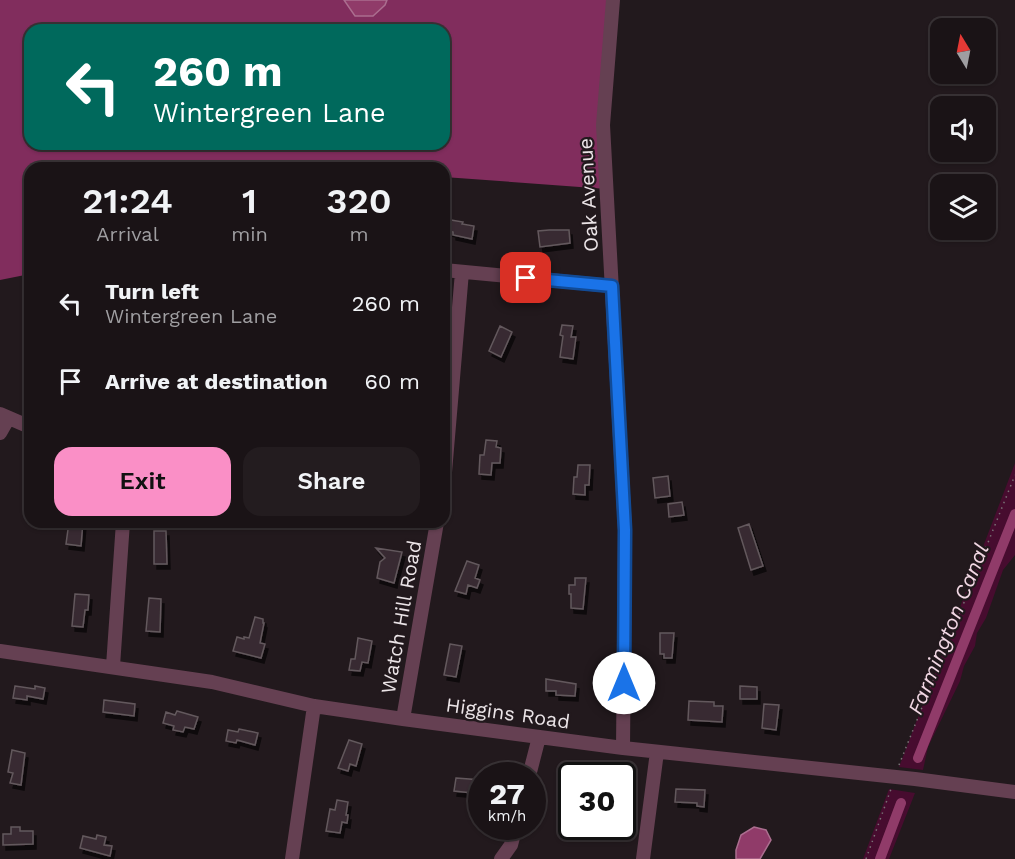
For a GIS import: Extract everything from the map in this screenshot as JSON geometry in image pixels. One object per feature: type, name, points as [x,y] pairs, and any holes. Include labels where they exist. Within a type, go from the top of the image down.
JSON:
[{"type":"street","name":"Oak Avenue","points":[[613,0],[603,125],[625,530],[623,748]]},
{"type":"street","points":[[450,271],[612,286]]},
{"type":"street","points":[[450,413],[462,272]]},
{"type":"street","points":[[0,433],[4,416],[24,424]]},
{"type":"street","points":[[112,666],[123,528]]},
{"type":"street","name":"Watch Hill Road","points":[[403,718],[436,528]]},
{"type":"street","name":"Higgins Road","points":[[0,651],[212,682],[314,706],[623,748],[1015,792]]},
{"type":"street","points":[[292,859],[314,706]]},
{"type":"street","points":[[533,762],[539,737]]},
{"type":"street","points":[[643,859],[657,752]]},
{"type":"street","points":[[501,859],[513,840]]},
{"type":"path","points":[[867,859],[895,777],[1015,475]]},
{"type":"shaded area","points":[[0,0],[344,0],[356,16],[385,5],[387,0],[613,0],[607,189],[450,177],[450,162],[223,160],[218,162],[24,162],[24,275],[0,280]]},
{"type":"shaded area","points":[[344,0],[387,0],[373,16],[355,16]]},
{"type":"shaded area","points":[[1015,463],[1015,555],[1003,570],[986,618],[977,633],[975,646],[928,747],[923,770],[899,767]]},
{"type":"shaded area","points":[[889,789],[915,793],[889,859],[863,859]]},
{"type":"shaded area","points":[[754,827],[766,830],[771,840],[760,859],[736,859],[736,850],[741,835]]},
{"type":"building","points":[[450,220],[474,226],[472,239],[453,235],[453,232],[450,231]]},
{"type":"building","points":[[569,230],[570,243],[540,247],[538,231]]},
{"type":"building","points":[[562,325],[573,326],[571,337],[576,337],[573,359],[560,357]]},
{"type":"building","points":[[500,326],[512,332],[501,357],[489,351]]},
{"type":"building","points":[[486,440],[497,441],[496,447],[501,448],[500,463],[492,463],[491,475],[479,474],[480,455],[484,455]]},
{"type":"building","points":[[578,465],[590,465],[589,485],[585,485],[585,495],[573,494],[574,477],[577,477]]},
{"type":"building","points":[[668,476],[670,496],[655,498],[653,478]]},
{"type":"building","points":[[682,502],[684,515],[669,517],[668,504]]},
{"type":"building","points":[[749,524],[763,566],[751,570],[738,528]]},
{"type":"building","points":[[68,528],[82,528],[81,546],[66,544]]},
{"type":"building","points":[[154,531],[166,531],[167,564],[154,564]]},
{"type":"building","points":[[376,548],[402,552],[394,583],[377,578],[380,562],[385,558]]},
{"type":"building","points":[[467,561],[479,565],[475,578],[480,580],[477,588],[468,585],[466,594],[455,591]]},
{"type":"building","points":[[575,578],[586,578],[583,609],[571,608],[569,585],[575,585]]},
{"type":"building","points":[[75,594],[89,595],[83,627],[72,626]]},
{"type":"building","points":[[149,598],[161,599],[160,632],[146,631]]},
{"type":"building","points":[[255,617],[263,619],[264,623],[260,643],[265,644],[261,658],[233,651],[237,637],[249,638]]},
{"type":"building","points":[[660,633],[674,633],[672,658],[664,658],[664,654],[660,654]]},
{"type":"building","points":[[358,638],[372,641],[368,663],[362,662],[360,671],[349,670],[351,659],[355,659]]},
{"type":"building","points":[[450,644],[462,646],[456,677],[444,675]]},
{"type":"building","points":[[546,679],[576,684],[575,696],[556,695],[556,691],[546,691]]},
{"type":"building","points":[[15,686],[45,688],[43,699],[27,696],[27,700],[13,698]]},
{"type":"building","points":[[740,686],[757,687],[757,699],[740,699]]},
{"type":"building","points":[[104,700],[135,704],[134,716],[103,712]]},
{"type":"building","points":[[689,701],[714,702],[714,706],[723,706],[722,722],[688,720]]},
{"type":"building","points":[[764,704],[779,705],[776,730],[762,728]]},
{"type":"building","points":[[177,711],[198,717],[194,729],[185,727],[183,732],[173,730],[174,726],[163,723],[166,712],[175,715]]},
{"type":"building","points":[[239,729],[258,733],[255,745],[237,740],[236,743],[226,741],[228,730],[238,732]]},
{"type":"building","points":[[349,740],[362,744],[356,766],[350,764],[348,771],[338,768]]},
{"type":"building","points":[[12,750],[25,753],[21,785],[10,783],[13,773],[8,772]]},
{"type":"building","points":[[456,778],[468,779],[468,792],[454,791]]},
{"type":"building","points":[[676,789],[705,790],[704,807],[697,806],[697,803],[675,802]]},
{"type":"building","points":[[337,800],[348,802],[347,823],[342,822],[340,833],[326,831],[330,809],[335,810]]},
{"type":"building","points":[[11,827],[20,827],[20,831],[33,831],[33,844],[3,845],[3,834],[11,834]]},
{"type":"building","points":[[97,835],[106,837],[104,845],[112,846],[110,856],[80,848],[83,836],[96,839]]},
{"type":"waterway","name":"Farmington Canal","points":[[918,758],[1015,514]]},
{"type":"waterway","name":"Farmington Canal","points":[[880,859],[901,803]]},
{"type":"route","points":[[526,278],[612,286],[625,530],[624,683]]}]
